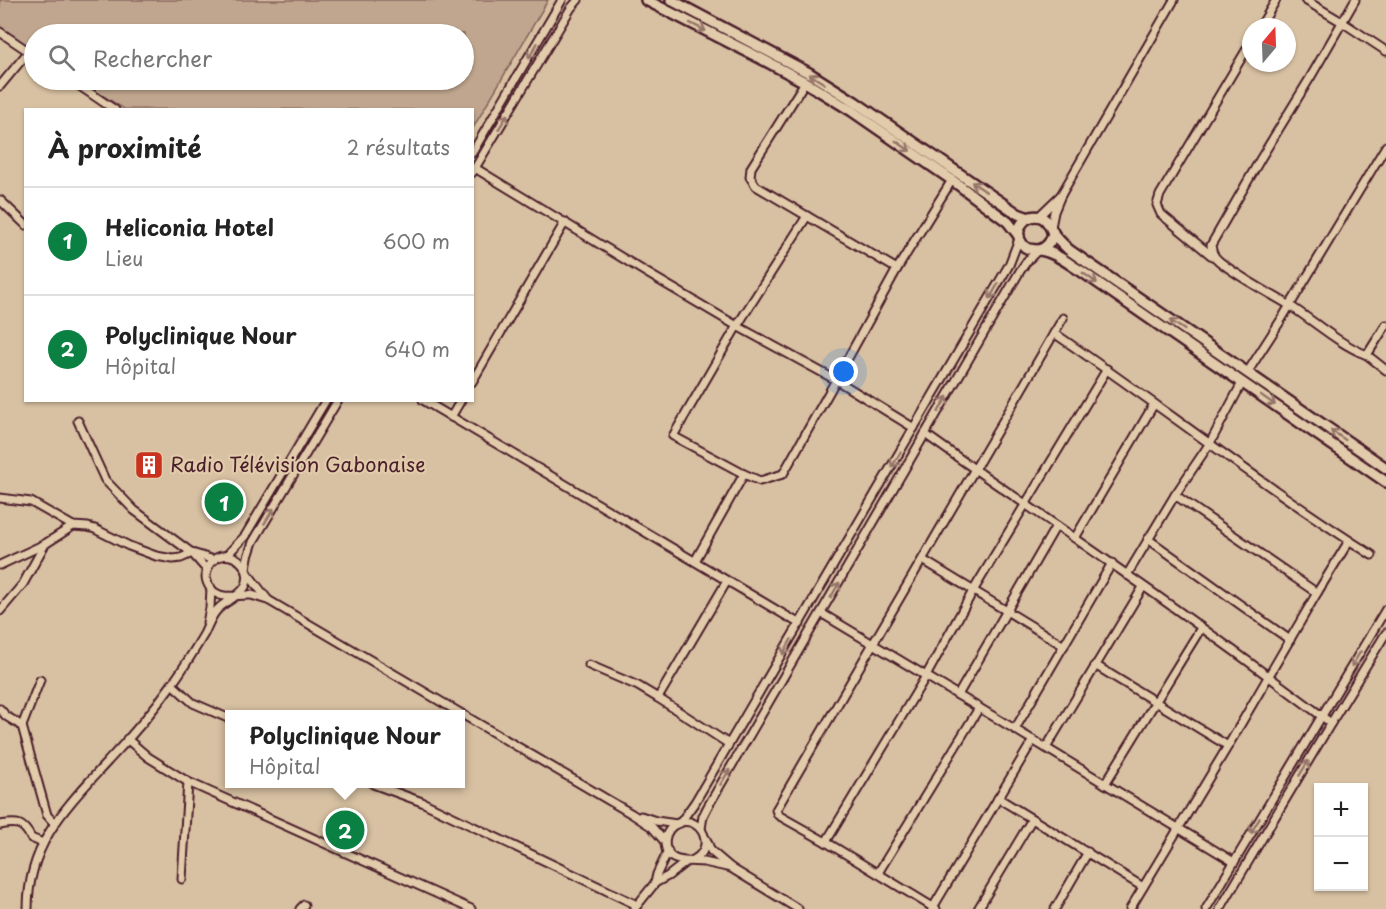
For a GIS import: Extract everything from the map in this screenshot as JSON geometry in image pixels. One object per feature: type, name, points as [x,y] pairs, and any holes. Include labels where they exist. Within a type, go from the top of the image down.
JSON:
[{"type":"main road","points":[[646,0],[805,82],[852,111],[1008,222],[1027,248],[1052,254],[1081,271],[1386,482]]},
{"type":"main road","points":[[671,0],[808,73],[855,102],[1018,214],[1044,219],[1069,250],[1386,468]]},
{"type":"main road","points":[[1019,238],[1019,228],[1022,222],[1034,217]]},
{"type":"main road","points":[[1038,250],[1050,242],[1052,229]]},
{"type":"street","points":[[474,150],[562,0]]},
{"type":"street","points":[[578,0],[474,170],[737,326],[836,380],[914,428]]},
{"type":"street","points":[[1052,229],[1054,212],[1061,195],[1174,0]]},
{"type":"street","points":[[1265,18],[1276,0]]},
{"type":"street","points":[[1305,0],[1386,51]]},
{"type":"street","points":[[1217,260],[1211,245],[1355,0]]},
{"type":"street","points":[[0,32],[24,48]]},
{"type":"street","points":[[1242,57],[1160,195],[1157,205],[1161,214],[1217,260],[1290,306],[1344,344],[1367,355],[1386,370]]},
{"type":"street","points":[[0,86],[24,61]]},
{"type":"street","points":[[805,82],[751,168],[750,177],[756,186],[897,269]]},
{"type":"street","points":[[85,90],[112,108]]},
{"type":"street","points":[[1247,373],[1386,146]]},
{"type":"street","points":[[807,216],[737,326],[673,436],[760,482],[783,474],[897,269],[952,180]]},
{"type":"street","points":[[1034,217],[1061,195]]},
{"type":"street","points":[[0,200],[24,223]]},
{"type":"street","points":[[474,379],[565,222]]},
{"type":"street","points":[[665,842],[670,830],[679,823],[695,802],[800,624],[1009,265],[1019,238]]},
{"type":"street","points":[[700,829],[707,808],[1020,271],[1038,250]]},
{"type":"street","points":[[1033,740],[933,908],[778,815],[776,810],[1064,318]]},
{"type":"street","points":[[1367,355],[1386,325]]},
{"type":"street","points":[[1054,333],[1372,555]]},
{"type":"street","points":[[826,842],[926,676],[973,591],[1107,369]]},
{"type":"street","points":[[1127,575],[1175,495],[1210,443],[1242,382]]},
{"type":"street","points":[[325,402],[245,536],[227,555],[210,563],[206,580],[210,588],[224,597],[250,595],[268,600],[455,710]]},
{"type":"street","points":[[28,909],[33,871],[43,843],[54,824],[172,684],[205,632],[215,611],[245,586],[248,557],[254,542],[337,402]]},
{"type":"street","points":[[426,402],[800,624]]},
{"type":"street","points":[[451,417],[460,402]]},
{"type":"street","points":[[1075,538],[1154,404]]},
{"type":"street","points":[[78,421],[105,480],[134,510],[192,554],[207,570]]},
{"type":"street","points":[[925,434],[1112,563],[1331,723]]},
{"type":"street","points":[[695,561],[744,474]]},
{"type":"street","points":[[1175,495],[1317,592]]},
{"type":"street","points":[[0,498],[31,502],[73,526],[94,529],[156,556],[173,559],[192,554],[214,560]]},
{"type":"street","points":[[0,565],[45,544],[73,526]]},
{"type":"street","points":[[958,695],[1056,526]]},
{"type":"street","points":[[1148,540],[1290,640]]},
{"type":"street","points":[[1130,909],[1349,541]]},
{"type":"street","points":[[0,611],[23,584],[45,544]]},
{"type":"street","points":[[227,555],[240,560],[268,600]]},
{"type":"street","points":[[922,560],[1064,646]]},
{"type":"street","points":[[1015,729],[1112,563]]},
{"type":"street","points":[[658,698],[727,581]]},
{"type":"street","points":[[1046,748],[1143,587]]},
{"type":"street","points":[[205,632],[210,608],[210,588]]},
{"type":"street","points":[[1206,909],[1386,609]]},
{"type":"street","points":[[821,613],[1234,862]]},
{"type":"street","points":[[1105,784],[1201,628]]},
{"type":"street","points":[[1220,909],[1386,633]]},
{"type":"street","points":[[589,665],[638,686],[729,744]]},
{"type":"street","points":[[1095,665],[1228,746]]},
{"type":"street","points":[[40,680],[22,726],[47,815],[54,824]]},
{"type":"street","points":[[172,684],[193,703],[225,717]]},
{"type":"street","points":[[878,873],[979,708]]},
{"type":"street","points":[[0,709],[3,718],[22,726]]},
{"type":"street","points":[[465,716],[652,827],[676,860],[704,862],[731,868]]},
{"type":"street","points":[[127,739],[148,757],[188,782],[471,909]]},
{"type":"street","points":[[182,879],[188,782]]},
{"type":"street","points":[[386,788],[422,802],[636,907],[655,883],[700,856],[705,848],[705,838]]},
{"type":"street","points":[[998,798],[1143,886]]},
{"type":"street","points":[[632,814],[656,821],[692,823],[700,829],[711,851],[731,868],[798,909]]},
{"type":"street","points":[[978,909],[1032,819]]},
{"type":"street","points":[[0,825],[19,824],[31,838],[43,843]]},
{"type":"street","points":[[655,883],[668,851]]},
{"type":"street","points":[[1055,909],[1088,852]]},
{"type":"shaded area","points":[[0,0],[548,0],[474,126],[474,108],[122,108],[94,90],[474,90],[474,24],[24,24],[24,43],[0,27]]},
{"type":"place","name":"Radio Télévision Gabonaise","points":[[149,465]]},
{"type":"place","name":"Heliconia Hotel","points":[[224,502]]},
{"type":"place","name":"Polyclinique Nour","points":[[345,830]]}]
